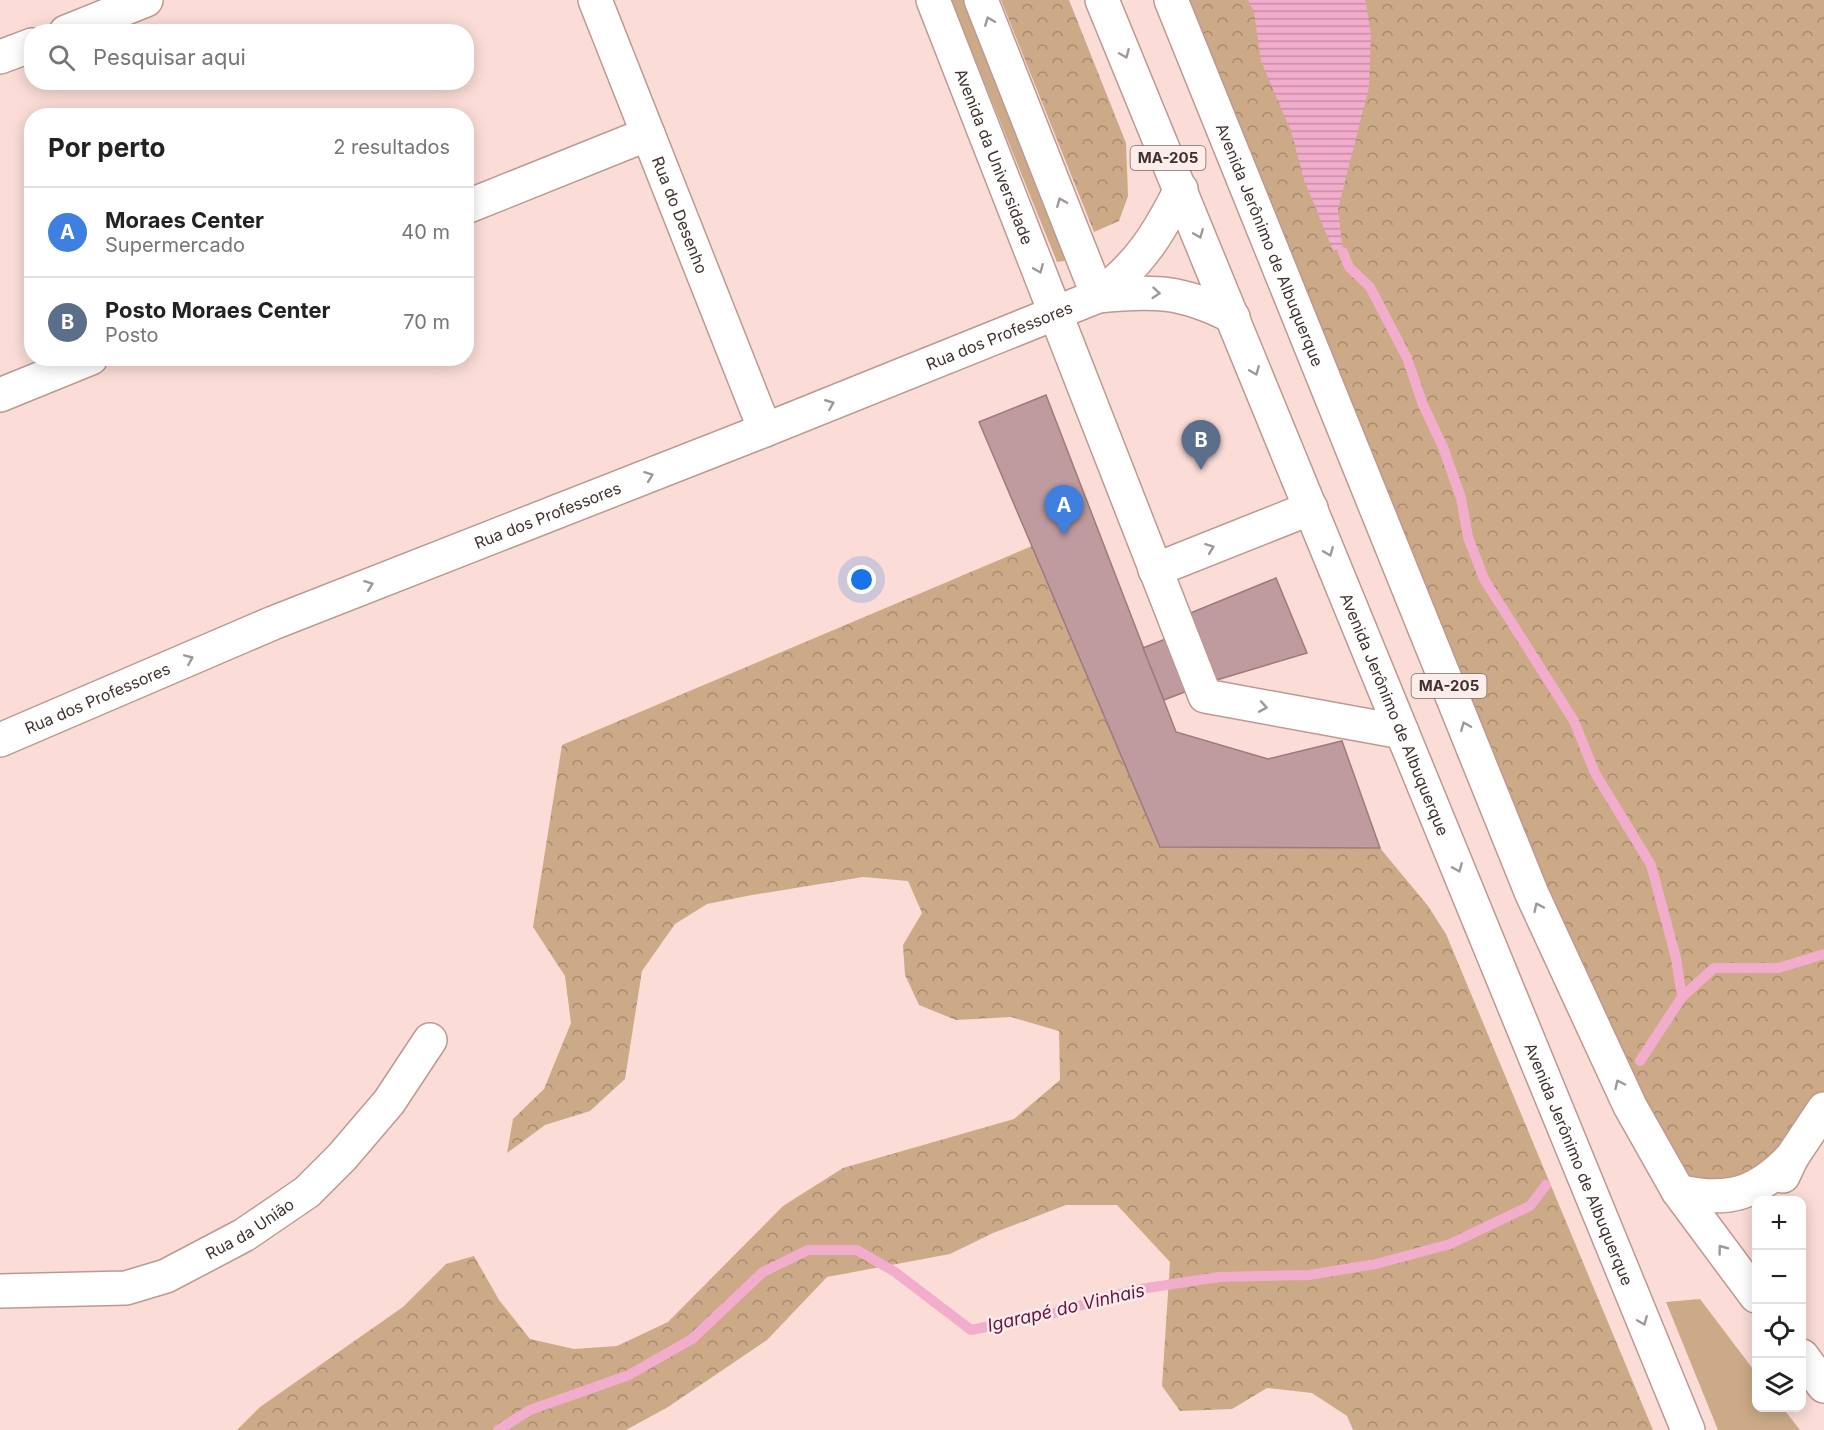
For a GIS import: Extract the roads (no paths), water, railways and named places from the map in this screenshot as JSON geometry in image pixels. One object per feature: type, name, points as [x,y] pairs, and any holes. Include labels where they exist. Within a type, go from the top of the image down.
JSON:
[{"type":"street","points":[[86,24],[146,0]]},
{"type":"street","name":"Rua do Desenho","points":[[595,0],[765,430]]},
{"type":"street","name":"Avenida da Universidade","points":[[933,0],[1205,696],[1402,732]]},
{"type":"street","points":[[981,0],[1098,296]]},
{"type":"street","name":"Avenida Jerônimo de Albuquerque","points":[[1102,0],[1688,1430]]},
{"type":"street","name":"Avenida Jerônimo de Albuquerque","points":[[1171,0],[1532,894],[1630,1106],[1678,1191],[1752,1291]]},
{"type":"street","points":[[0,57],[24,48]]},
{"type":"street","points":[[474,204],[648,134]]},
{"type":"street","name":"Rua dos Professores","points":[[0,740],[273,623],[765,430],[1098,296],[1124,275],[1146,250],[1181,189]]},
{"type":"street","name":"Rua dos Professores","points":[[1098,296],[1144,291],[1168,294],[1212,306],[1233,317]]},
{"type":"street","points":[[0,395],[71,366]]},
{"type":"street","points":[[1155,570],[1311,508]]},
{"type":"street","name":"Rua da União","points":[[0,1291],[126,1288],[166,1276],[244,1235],[307,1192],[342,1157],[389,1102],[430,1040]]},
{"type":"street","points":[[1678,1191],[1703,1197],[1728,1197],[1753,1189],[1775,1176],[1792,1157],[1824,1109]]},
{"type":"street","points":[[1776,1196],[1792,1157]]},
{"type":"street","points":[[1803,1358],[1824,1386]]},
{"type":"waterway","points":[[1343,252],[1349,267],[1370,287],[1407,358],[1423,405],[1443,447],[1461,498],[1468,537],[1484,579],[1574,721],[1595,773],[1651,865],[1676,958],[1682,997]]},
{"type":"waterway","name":"Igarapé do Vinhais","points":[[1640,1061],[1682,997],[1714,968],[1779,968],[1824,954]]},
{"type":"waterway","name":"Igarapé do Vinhais","points":[[498,1430],[530,1410],[629,1375],[692,1339],[763,1272],[808,1250],[857,1250],[895,1272],[971,1330],[1054,1313],[1134,1290],[1219,1277],[1309,1275],[1376,1264],[1450,1244],[1530,1206],[1546,1185]]},
{"type":"place","name":"Posto Moraes Center","points":[[1201,470]]},
{"type":"place","name":"Moraes Center","points":[[1064,535]]}]
